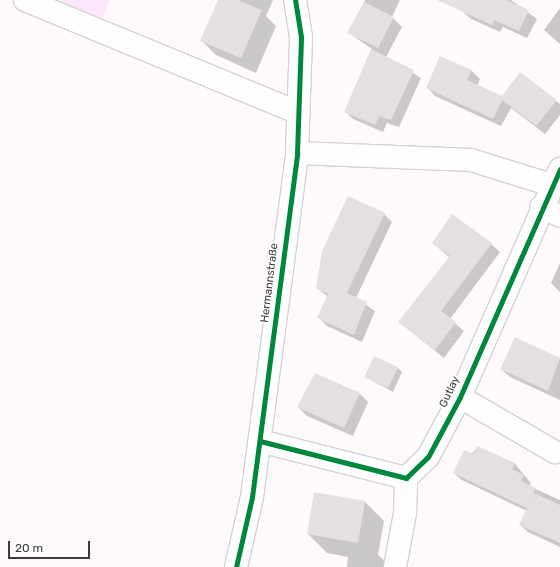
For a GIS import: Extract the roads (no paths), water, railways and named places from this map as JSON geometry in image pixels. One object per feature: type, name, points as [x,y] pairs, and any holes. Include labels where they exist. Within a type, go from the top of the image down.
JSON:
[{"type":"street","points":[[25,0],[299,113]]},
{"type":"street","name":"Hermannstraße","points":[[236,567],[260,441],[298,153],[300,37],[295,0]]},
{"type":"street","name":"Gutlay","points":[[298,153],[471,160],[556,177],[551,211],[460,397],[428,457],[406,478]]},
{"type":"street","name":"Gutlay","points":[[460,397],[555,452]]},
{"type":"street","points":[[260,441],[406,478],[405,513],[395,567]]}]
